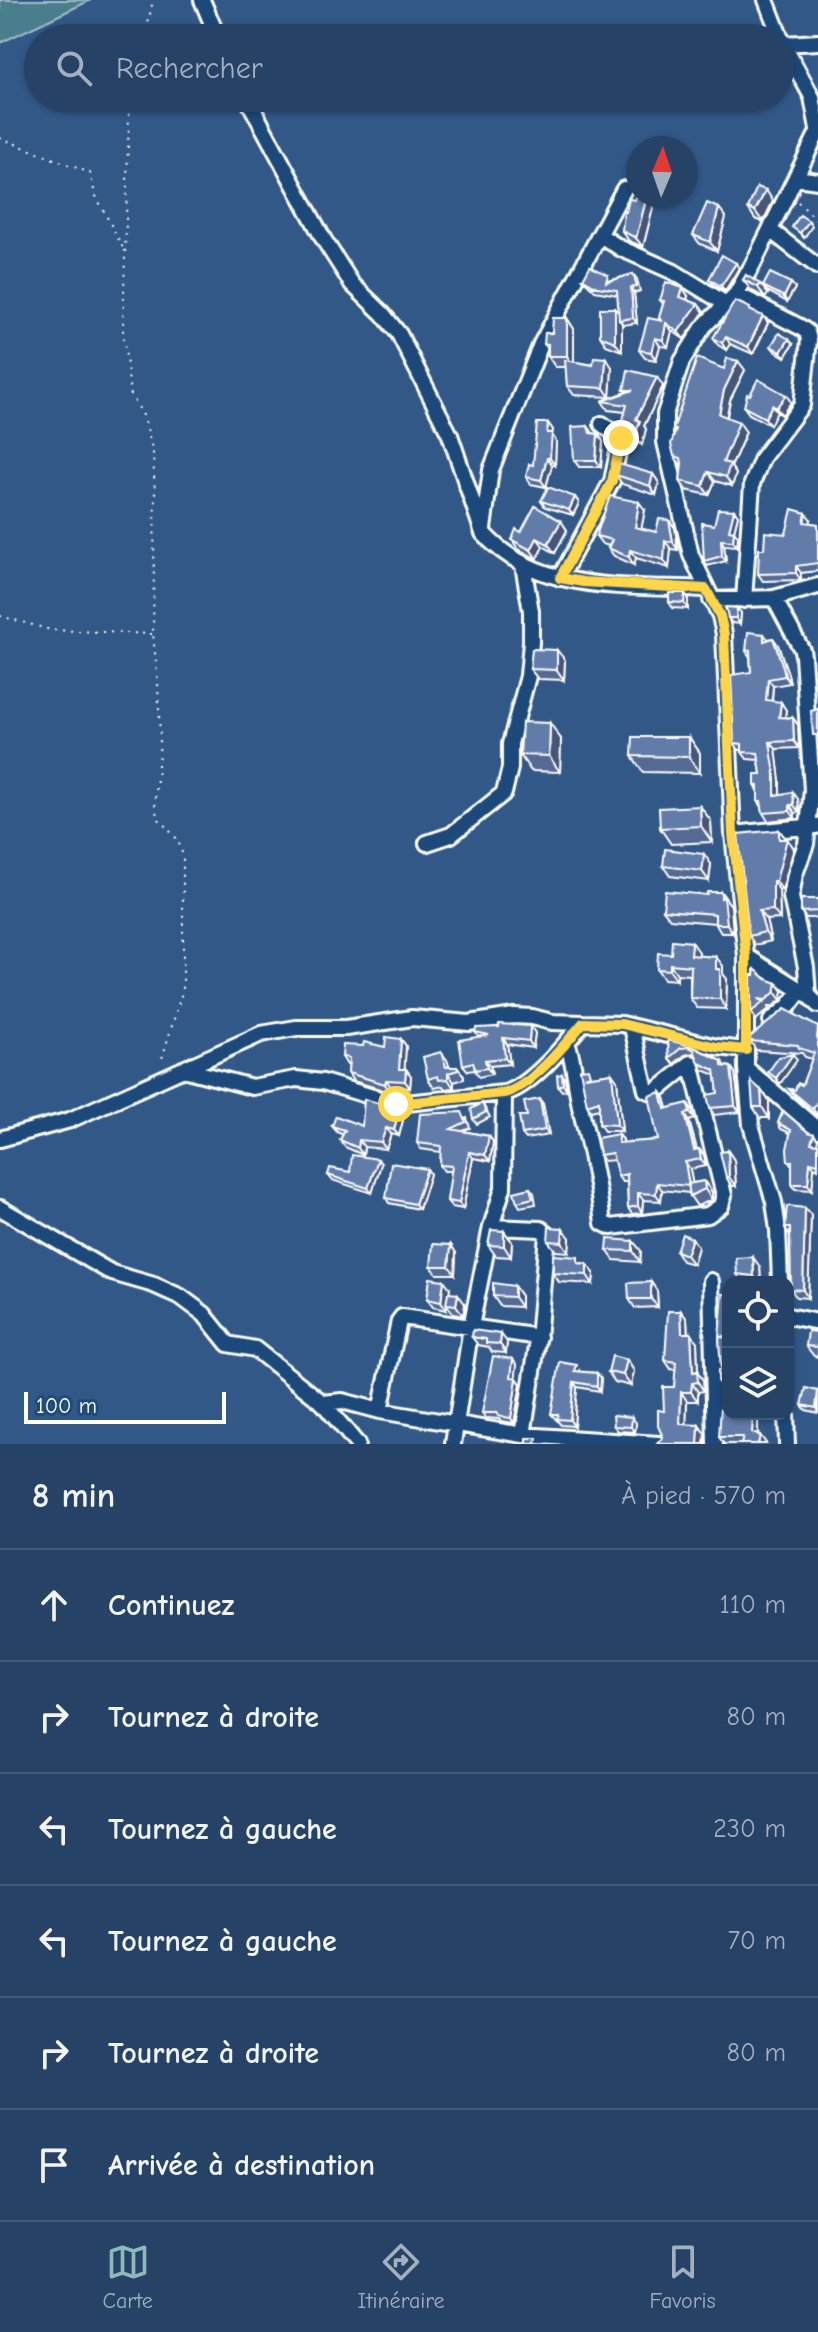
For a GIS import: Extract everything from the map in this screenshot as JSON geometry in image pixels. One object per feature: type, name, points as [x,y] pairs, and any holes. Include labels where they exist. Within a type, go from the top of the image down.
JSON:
[{"type":"street","points":[[202,0],[212,24]]},
{"type":"street","points":[[766,0],[775,24]]},
{"type":"street","points":[[794,43],[818,42]]},
{"type":"street","points":[[780,1276],[774,1202],[751,1125],[746,1068],[746,956],[733,834],[724,634],[720,616],[691,555],[664,430],[672,388],[682,361],[704,326],[731,299],[770,230],[818,131],[812,97],[794,64]]},
{"type":"street","points":[[255,112],[324,240],[352,284],[399,334],[450,435],[483,533],[493,544],[523,565],[560,578],[583,582],[744,600],[774,598],[818,586]]},
{"type":"street","points":[[796,178],[818,181]]},
{"type":"street","points":[[483,533],[491,470],[541,344],[624,189]]},
{"type":"street","points":[[770,230],[818,267]]},
{"type":"street","points":[[600,235],[620,248],[800,327],[813,338],[802,405],[762,458],[752,484],[744,600]]},
{"type":"street","points":[[560,578],[612,481],[621,438],[602,424]]},
{"type":"street","points":[[427,843],[451,835],[504,793],[510,768],[510,744],[528,676],[531,642],[531,611],[523,565]]},
{"type":"street","points":[[774,598],[802,650],[814,760],[814,827],[791,897],[809,997]]},
{"type":"street","points":[[733,834],[814,827]]},
{"type":"street","points":[[746,956],[809,997]]},
{"type":"street","points":[[0,1139],[70,1120],[261,1034],[296,1028],[346,1028],[412,1018],[469,1023],[514,1016],[552,1022],[632,1027],[697,1042],[746,1045],[789,1006],[809,997]]},
{"type":"street","points":[[183,1069],[252,1087],[296,1079],[323,1082],[396,1104],[504,1093],[521,1087],[583,1023]]},
{"type":"street","points":[[632,1027],[649,1092],[654,1093],[691,1063]]},
{"type":"street","points":[[567,1042],[576,1066],[580,1107],[595,1166],[603,1223],[611,1227],[708,1215],[721,1206],[724,1195],[691,1063],[697,1042]]},
{"type":"street","points":[[746,1068],[818,1130]]},
{"type":"street","points":[[453,1444],[471,1327],[491,1227],[503,1188],[504,1093]]},
{"type":"street","points":[[0,1208],[112,1273],[154,1285],[181,1297],[204,1314],[228,1344],[255,1349],[323,1403],[357,1444]]},
{"type":"street","points":[[491,1227],[541,1229],[547,1234],[539,1337],[523,1435]]},
{"type":"street","points":[[711,1281],[715,1444]]},
{"type":"street","points":[[794,1317],[818,1322]]},
{"type":"street","points":[[380,1411],[401,1318],[539,1337]]},
{"type":"street","points":[[323,1403],[342,1401],[457,1424],[490,1437],[523,1435],[551,1440],[659,1444]]},
{"type":"street","points":[[786,1420],[787,1444]]},
{"type":"path","points":[[148,24],[153,0]]},
{"type":"path","points":[[129,112],[123,330],[130,393],[144,417],[153,453],[153,634],[159,726],[155,803],[157,817],[178,840],[183,856],[183,989],[156,1081]]},
{"type":"path","points":[[0,138],[90,173],[95,194],[125,251]]},
{"type":"path","points":[[789,193],[818,221]]},
{"type":"path","points":[[0,616],[51,630],[153,634]]},
{"type":"green space","points":[[0,0],[91,0],[40,24],[24,24],[24,32],[0,43]]},
{"type":"building","points":[[757,187],[766,190],[755,211],[748,208]]},
{"type":"building","points":[[707,203],[719,208],[710,242],[693,235]]},
{"type":"building","points":[[627,208],[644,208],[636,238],[622,231]]},
{"type":"building","points":[[800,215],[809,221],[800,233],[792,227]]},
{"type":"building","points":[[722,255],[736,263],[721,286],[709,279]]},
{"type":"building","points":[[590,266],[608,275],[606,282],[633,274],[637,286],[631,288],[633,318],[619,320],[617,290],[591,286],[594,285],[583,279]]},
{"type":"building","points":[[770,273],[791,283],[784,297],[763,286]]},
{"type":"building","points":[[746,275],[760,284],[758,287],[743,280]]},
{"type":"building","points":[[666,282],[683,288],[680,297],[698,304],[678,332],[666,323],[663,340],[655,338],[651,352],[639,350],[648,318],[663,321],[659,318],[664,301],[660,300]]},
{"type":"building","points":[[735,301],[763,316],[748,347],[726,337],[722,343],[713,338]]},
{"type":"building","points":[[600,308],[615,308],[615,342],[600,336]]},
{"type":"building","points":[[553,318],[567,318],[567,356],[548,356],[548,344],[544,344],[545,333],[552,333]]},
{"type":"building","points":[[779,333],[789,339],[781,352],[771,346]]},
{"type":"building","points":[[594,357],[606,358],[604,388],[567,386],[565,360],[593,365]]},
{"type":"building","points":[[697,358],[724,369],[727,358],[738,361],[724,390],[719,414],[739,422],[723,462],[730,464],[726,477],[708,472],[703,486],[680,481],[681,458],[674,456],[671,444]]},
{"type":"building","points":[[628,370],[657,377],[636,419],[640,421],[635,436],[624,432],[622,423],[627,405],[602,401],[633,390],[624,390]]},
{"type":"building","points":[[758,379],[786,395],[776,408],[772,405],[765,418],[744,407],[747,394],[750,395]]},
{"type":"building","points":[[537,423],[548,423],[547,433],[552,433],[550,458],[547,458],[541,480],[526,477],[529,464],[533,465]]},
{"type":"building","points":[[588,426],[590,433],[598,434],[596,460],[574,460],[572,427]]},
{"type":"building","points":[[619,464],[653,474],[650,486],[616,475]]},
{"type":"building","points":[[548,487],[575,497],[569,510],[541,501]]},
{"type":"building","points":[[610,496],[639,502],[635,527],[656,532],[659,519],[669,520],[673,542],[665,541],[664,560],[630,550],[629,557],[608,548],[612,540],[596,536]]},
{"type":"building","points":[[535,506],[561,521],[548,544],[537,538],[531,550],[512,540],[516,529],[521,532]]},
{"type":"building","points":[[718,509],[734,510],[729,530],[734,531],[733,541],[721,540],[722,556],[704,561],[702,523],[714,525]]},
{"type":"building","points":[[792,509],[806,513],[804,522],[818,524],[818,563],[796,566],[796,573],[758,574],[759,549],[764,549],[765,532],[786,534]]},
{"type":"building","points":[[669,593],[685,593],[684,603],[669,602]]},
{"type":"building","points":[[726,607],[737,608],[736,618],[728,618]]},
{"type":"building","points":[[748,632],[764,634],[764,641],[773,638],[783,667],[785,676],[768,679],[766,700],[781,702],[779,717],[793,718],[794,741],[770,742],[775,795],[793,792],[794,805],[790,805],[790,811],[763,813],[761,801],[758,801],[758,786],[755,785],[755,774],[761,774],[758,753],[742,752],[742,744],[734,743],[731,675],[751,672],[750,650],[746,651]]},
{"type":"building","points":[[532,649],[557,650],[557,670],[530,669]]},
{"type":"building","points":[[815,674],[818,674],[818,701]]},
{"type":"building","points":[[818,709],[818,735],[813,735],[811,711]]},
{"type":"building","points":[[522,722],[550,723],[549,756],[520,755]]},
{"type":"building","points":[[633,737],[689,737],[689,757],[632,756]]},
{"type":"building","points":[[700,806],[701,826],[660,828],[659,808]]},
{"type":"building","points":[[779,830],[779,839],[787,839],[776,881],[773,881],[773,910],[759,911],[765,932],[749,936],[738,834]]},
{"type":"building","points":[[665,849],[704,854],[702,871],[663,866]]},
{"type":"building","points":[[665,891],[707,895],[707,892],[721,892],[727,924],[715,924],[715,914],[663,910]]},
{"type":"building","points":[[801,899],[818,899],[818,911],[801,912]]},
{"type":"building","points":[[672,940],[692,942],[691,955],[716,957],[716,969],[720,969],[720,999],[690,998],[691,966],[670,964],[670,970],[657,969],[658,953],[671,954]]},
{"type":"building","points":[[755,969],[766,979],[777,983],[775,992],[766,1000],[758,999],[764,1002],[751,1012],[751,975],[754,975]]},
{"type":"building","points":[[785,1009],[818,1027],[818,1100],[813,1109],[789,1089],[795,1090],[798,1083],[802,1085],[814,1053],[798,1045],[750,1041],[750,1037]]},
{"type":"building","points":[[499,1024],[530,1026],[529,1041],[503,1038],[505,1058],[485,1060],[487,1068],[475,1070],[473,1062],[463,1065],[459,1040],[489,1035],[475,1032],[476,1028],[499,1027]]},
{"type":"building","points":[[386,1037],[401,1039],[399,1069],[406,1069],[405,1081],[386,1080],[385,1084],[348,1073],[349,1058],[342,1057],[343,1045],[363,1046],[364,1042],[385,1047]]},
{"type":"building","points":[[668,1040],[692,1046],[722,1061],[722,1066],[731,1067],[735,1106],[710,1108],[707,1095],[718,1093],[715,1070],[699,1063],[694,1050],[689,1047],[681,1048],[669,1058]]},
{"type":"building","points":[[441,1052],[446,1067],[457,1067],[458,1070],[448,1073],[448,1079],[439,1080],[438,1076],[428,1079],[423,1057]]},
{"type":"building","points":[[793,1054],[776,1078],[768,1072],[779,1057]]},
{"type":"building","points":[[588,1068],[590,1075],[585,1077],[612,1073],[617,1125],[599,1124],[599,1101],[587,1105],[580,1069]]},
{"type":"building","points":[[562,1074],[563,1084],[558,1086],[557,1075]]},
{"type":"building","points":[[751,1081],[761,1090],[762,1107],[753,1107]]},
{"type":"building","points":[[661,1092],[665,1109],[688,1103],[690,1113],[685,1114],[694,1150],[699,1149],[701,1159],[685,1162],[689,1186],[657,1183],[656,1194],[638,1193],[638,1206],[628,1208],[627,1174],[618,1176],[612,1153],[600,1155],[597,1138],[618,1134],[618,1143],[658,1140],[649,1096]]},
{"type":"building","points":[[364,1099],[399,1109],[394,1130],[386,1128],[381,1142],[359,1140],[358,1148],[340,1140],[345,1130],[332,1126],[336,1116],[362,1126]]},
{"type":"building","points":[[540,1099],[545,1130],[522,1134],[519,1116],[527,1116],[524,1102]]},
{"type":"building","points":[[482,1103],[486,1112],[473,1119],[471,1109]]},
{"type":"building","points":[[783,1111],[814,1134],[811,1143],[818,1144],[818,1164],[810,1162],[808,1184],[792,1184],[792,1161],[788,1161],[787,1149],[791,1130],[778,1123]]},
{"type":"building","points":[[462,1112],[466,1122],[451,1129],[489,1136],[485,1155],[469,1152],[459,1203],[447,1201],[452,1166],[440,1165],[441,1146],[417,1143],[420,1114]]},
{"type":"building","points":[[728,1151],[729,1177],[726,1177],[720,1152]]},
{"type":"building","points":[[352,1155],[378,1159],[368,1188],[328,1175],[330,1168],[350,1172]]},
{"type":"building","points":[[391,1163],[427,1169],[415,1204],[386,1198]]},
{"type":"building","points":[[704,1181],[705,1189],[690,1196],[688,1184]]},
{"type":"building","points":[[530,1188],[533,1198],[517,1202],[514,1192]]},
{"type":"building","points":[[787,1206],[805,1208],[803,1290],[794,1289],[790,1228],[785,1228]]},
{"type":"building","points":[[549,1227],[563,1228],[562,1242],[548,1241]]},
{"type":"building","points":[[491,1230],[504,1231],[504,1246],[488,1245]]},
{"type":"building","points":[[682,1234],[692,1238],[686,1255],[676,1251]]},
{"type":"building","points":[[608,1239],[633,1241],[633,1251],[607,1250]]},
{"type":"building","points":[[433,1244],[451,1245],[449,1266],[431,1266]]},
{"type":"building","points":[[553,1255],[578,1257],[578,1263],[587,1264],[587,1275],[553,1273]]},
{"type":"building","points":[[753,1257],[754,1276],[737,1274],[736,1258]]},
{"type":"building","points":[[430,1278],[444,1280],[441,1302],[427,1299]]},
{"type":"building","points":[[651,1282],[651,1299],[629,1299],[628,1283]]},
{"type":"building","points":[[493,1283],[514,1286],[514,1297],[493,1296]]},
{"type":"building","points":[[448,1293],[458,1294],[456,1305],[446,1304]]},
{"type":"building","points":[[722,1305],[722,1382],[718,1382],[718,1370],[721,1370],[719,1337]]},
{"type":"building","points":[[668,1311],[681,1311],[682,1333],[691,1333],[693,1372],[697,1371],[698,1382],[692,1383],[691,1392],[681,1392],[680,1424],[699,1425],[698,1444],[657,1444],[663,1437],[658,1426],[658,1410],[664,1411],[663,1387],[674,1387],[676,1362],[665,1360]]},
{"type":"building","points":[[473,1330],[501,1334],[500,1344],[486,1343],[486,1339],[472,1337]]},
{"type":"building","points":[[808,1331],[818,1332],[818,1347],[806,1346]]},
{"type":"building","points":[[493,1356],[513,1359],[511,1377],[517,1378],[511,1418],[498,1416],[498,1413],[482,1413]]},
{"type":"building","points":[[612,1356],[627,1360],[623,1375],[608,1372]]},
{"type":"building","points":[[560,1362],[577,1365],[575,1371],[597,1373],[597,1386],[574,1382],[570,1420],[557,1419],[558,1414],[551,1414]]},
{"type":"building","points":[[806,1388],[818,1391],[816,1408],[802,1405]]},
{"type":"building","points":[[721,1407],[722,1420],[753,1420],[752,1433],[760,1435],[758,1444],[741,1444],[743,1437],[719,1437]]},
{"type":"building","points":[[613,1415],[632,1417],[631,1427],[614,1426]]},
{"type":"building","points":[[527,1438],[537,1438],[536,1444],[527,1444]]},
{"type":"route","points":[[396,1104],[518,1089],[583,1023],[622,1024],[717,1047],[746,1050],[746,956],[733,834],[724,634],[720,616],[706,589],[560,578],[612,481],[621,438]]}]
